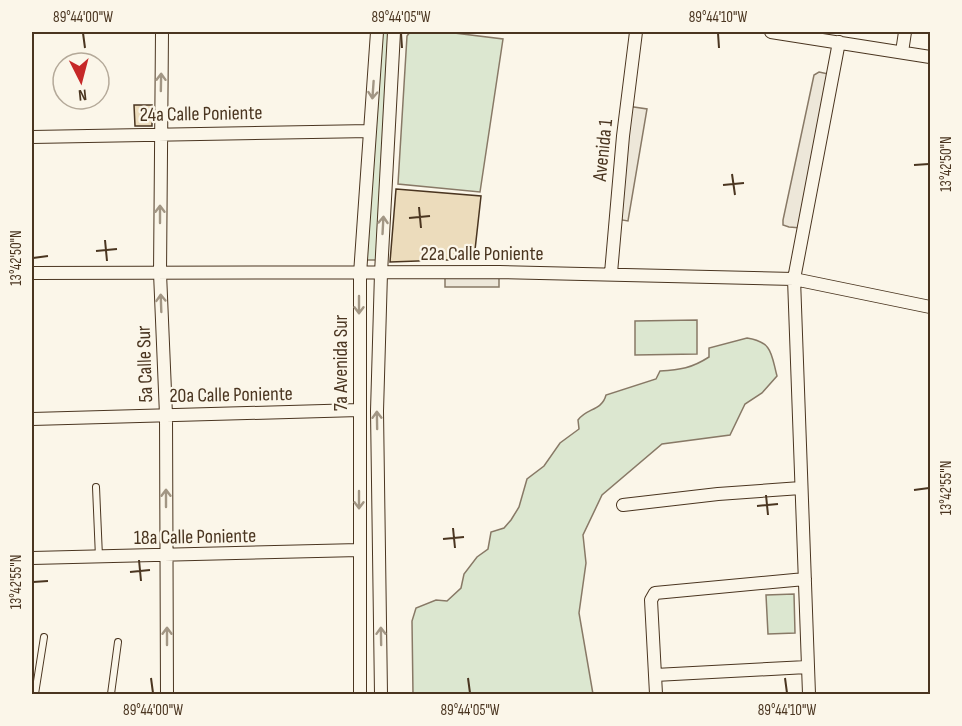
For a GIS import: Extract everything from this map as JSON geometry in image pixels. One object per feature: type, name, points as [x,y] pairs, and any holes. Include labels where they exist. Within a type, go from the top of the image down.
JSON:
[{"type":"street","name":"5a Calle Sur","points":[[162,32],[160,273],[166,415],[167,694]]},
{"type":"street","name":"7a Avenida Sur","points":[[360,694],[360,274],[377,32]]},
{"type":"street","name":"7a Avenida Sur","points":[[381,694],[377,411],[381,273],[394,32]]},
{"type":"street","name":"Avenida 1","points":[[611,273],[623,136],[636,32]]},
{"type":"street","points":[[771,32],[930,57]]},
{"type":"street","points":[[902,52],[905,32]]},
{"type":"street","points":[[809,694],[794,279],[801,228],[839,42]]},
{"type":"street","name":"24a Calle Poniente","points":[[32,137],[370,131]]},
{"type":"street","name":"22a Calle Poniente","points":[[32,273],[611,273],[794,279],[930,306]]},
{"type":"street","name":"20a Calle Poniente","points":[[32,419],[359,410]]},
{"type":"street","points":[[623,505],[718,494],[801,488]]},
{"type":"street","name":"18a Calle Poniente","points":[[32,558],[167,557],[359,550]]},
{"type":"street","points":[[656,694],[651,600],[655,593],[806,579]]},
{"type":"street","points":[[655,675],[807,667]]},
{"type":"lane","points":[[96,487],[99,558]]},
{"type":"lane","points":[[34,694],[44,637]]},
{"type":"lane","points":[[111,694],[118,642]]},
{"type":"green space","points":[[380,32],[392,32],[376,260],[366,260]]},
{"type":"green space","points":[[410,32],[446,32],[503,39],[480,192],[398,184],[407,36]]},
{"type":"green space","points":[[697,320],[697,354],[635,355],[635,321]]},
{"type":"green space","points":[[747,338],[762,343],[770,350],[777,376],[762,393],[745,404],[730,435],[662,444],[602,495],[583,535],[586,563],[579,613],[593,694],[413,694],[412,621],[416,608],[436,600],[447,601],[461,588],[464,574],[477,557],[488,549],[491,532],[504,528],[519,507],[527,479],[544,466],[560,443],[579,429],[578,420],[581,416],[601,404],[606,395],[656,379],[660,371],[680,369],[703,361],[709,357],[709,348]]},
{"type":"green space","points":[[794,594],[795,633],[768,634],[766,595]]},
{"type":"shaded area","points":[[819,72],[833,75],[801,228],[789,227],[783,225],[783,220],[814,75]]},
{"type":"shaded area","points":[[627,106],[647,109],[628,221],[616,219]]},
{"type":"shaded area","points":[[445,272],[499,272],[499,287],[445,287]]},
{"type":"building","points":[[134,105],[152,105],[152,126],[135,126]]},
{"type":"building","points":[[396,189],[481,196],[474,259],[390,262]]}]
